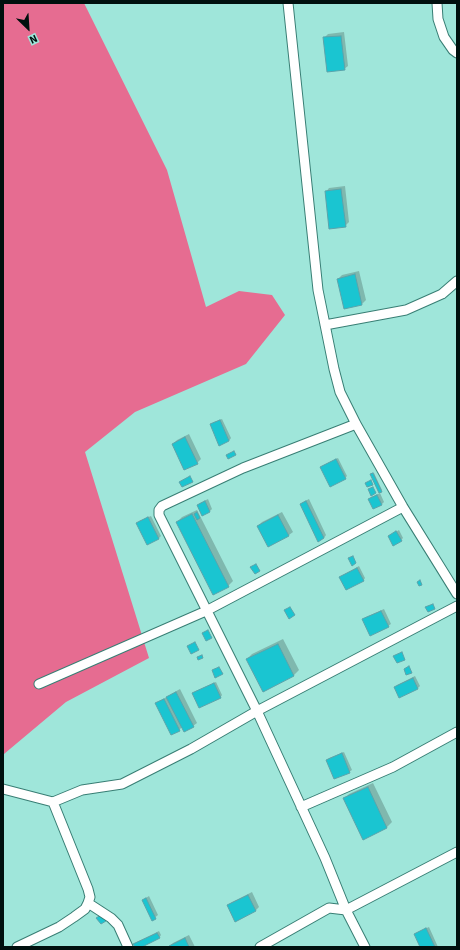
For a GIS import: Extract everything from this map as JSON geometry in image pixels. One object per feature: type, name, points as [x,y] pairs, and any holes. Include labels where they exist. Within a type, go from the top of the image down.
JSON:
[{"type":"street","points":[[288,3],[318,290],[340,392],[356,424],[403,507],[457,594]]},
{"type":"street","points":[[437,3],[438,19],[444,37],[453,50],[457,53]]},
{"type":"street","points":[[325,324],[406,310],[442,294],[457,281]]},
{"type":"street","points":[[356,424],[243,468],[162,506],[158,515],[257,711],[325,858],[346,910],[365,947]]},
{"type":"street","points":[[39,684],[206,612],[403,507]]},
{"type":"street","points":[[3,789],[53,802],[82,790],[122,784],[191,749],[257,711],[457,606]]},
{"type":"street","points":[[301,807],[393,767],[457,732]]},
{"type":"street","points":[[17,947],[59,927],[85,909],[90,897],[53,802]]},
{"type":"street","points":[[260,947],[329,908],[346,910],[457,852]]},
{"type":"street","points":[[88,903],[111,918],[118,925],[128,947]]},
{"type":"shaded area","points":[[3,3],[84,3],[167,170],[206,307],[239,291],[272,295],[285,315],[246,364],[135,412],[85,452],[149,658],[66,702],[4,754]]},
{"type":"building","points":[[341,36],[345,70],[327,72],[323,37]]},
{"type":"building","points":[[341,189],[346,227],[329,229],[325,191]]},
{"type":"building","points":[[355,274],[362,305],[344,309],[337,279]]},
{"type":"building","points":[[220,420],[229,441],[219,446],[210,424]]},
{"type":"building","points":[[185,437],[198,464],[184,470],[172,444]]},
{"type":"building","points":[[234,451],[236,455],[228,459],[226,455]]},
{"type":"building","points":[[336,459],[346,479],[330,487],[320,467]]},
{"type":"building","points":[[373,473],[382,492],[379,493],[370,474]]},
{"type":"building","points":[[190,476],[193,482],[182,487],[179,482]]},
{"type":"building","points":[[371,480],[373,485],[367,487],[365,483]]},
{"type":"building","points":[[373,487],[376,493],[371,496],[368,489]]},
{"type":"building","points":[[377,495],[382,505],[373,509],[368,499]]},
{"type":"building","points":[[205,501],[210,512],[202,516],[197,505]]},
{"type":"building","points":[[306,501],[324,538],[318,542],[300,504]]},
{"type":"building","points":[[197,512],[200,518],[197,520],[194,514]]},
{"type":"building","points":[[192,514],[229,587],[213,595],[176,522]]},
{"type":"building","points":[[278,515],[289,536],[268,547],[257,526]]},
{"type":"building","points":[[148,517],[159,539],[147,545],[136,523]]},
{"type":"building","points":[[396,531],[402,541],[393,546],[388,536]]},
{"type":"building","points":[[353,556],[356,563],[352,566],[348,558]]},
{"type":"building","points":[[256,564],[260,571],[255,574],[250,567]]},
{"type":"building","points":[[357,568],[364,581],[346,590],[339,577]]},
{"type":"building","points":[[420,580],[422,585],[419,586],[417,582]]},
{"type":"building","points":[[433,604],[435,609],[428,612],[425,607]]},
{"type":"building","points":[[290,607],[295,615],[289,619],[284,610]]},
{"type":"building","points":[[381,611],[389,627],[370,636],[362,619]]},
{"type":"building","points":[[208,630],[212,638],[206,641],[202,633]]},
{"type":"building","points":[[195,642],[199,650],[191,654],[187,646]]},
{"type":"building","points":[[278,644],[294,676],[263,692],[246,659]]},
{"type":"building","points":[[402,652],[405,660],[397,663],[393,656]]},
{"type":"building","points":[[202,655],[203,658],[198,660],[197,657]]},
{"type":"building","points":[[409,666],[412,673],[406,675],[404,669]]},
{"type":"building","points":[[219,667],[223,674],[215,678],[212,670]]},
{"type":"building","points":[[413,678],[418,689],[399,698],[394,687]]},
{"type":"building","points":[[214,683],[221,698],[199,708],[192,693]]},
{"type":"building","points":[[176,692],[194,727],[184,732],[166,697]]},
{"type":"building","points":[[164,699],[180,731],[171,735],[155,703]]},
{"type":"building","points":[[342,753],[350,773],[334,779],[326,760]]},
{"type":"building","points":[[368,787],[387,828],[363,840],[343,798]]},
{"type":"building","points":[[248,895],[256,911],[235,922],[227,905]]},
{"type":"building","points":[[146,898],[156,919],[152,921],[142,900]]},
{"type":"building","points":[[101,915],[106,921],[101,924],[96,918]]},
{"type":"building","points":[[426,928],[435,947],[420,947],[414,934]]},
{"type":"building","points":[[157,933],[160,938],[142,947],[135,947],[133,944]]},
{"type":"building","points":[[185,938],[189,947],[169,947],[169,946]]}]
